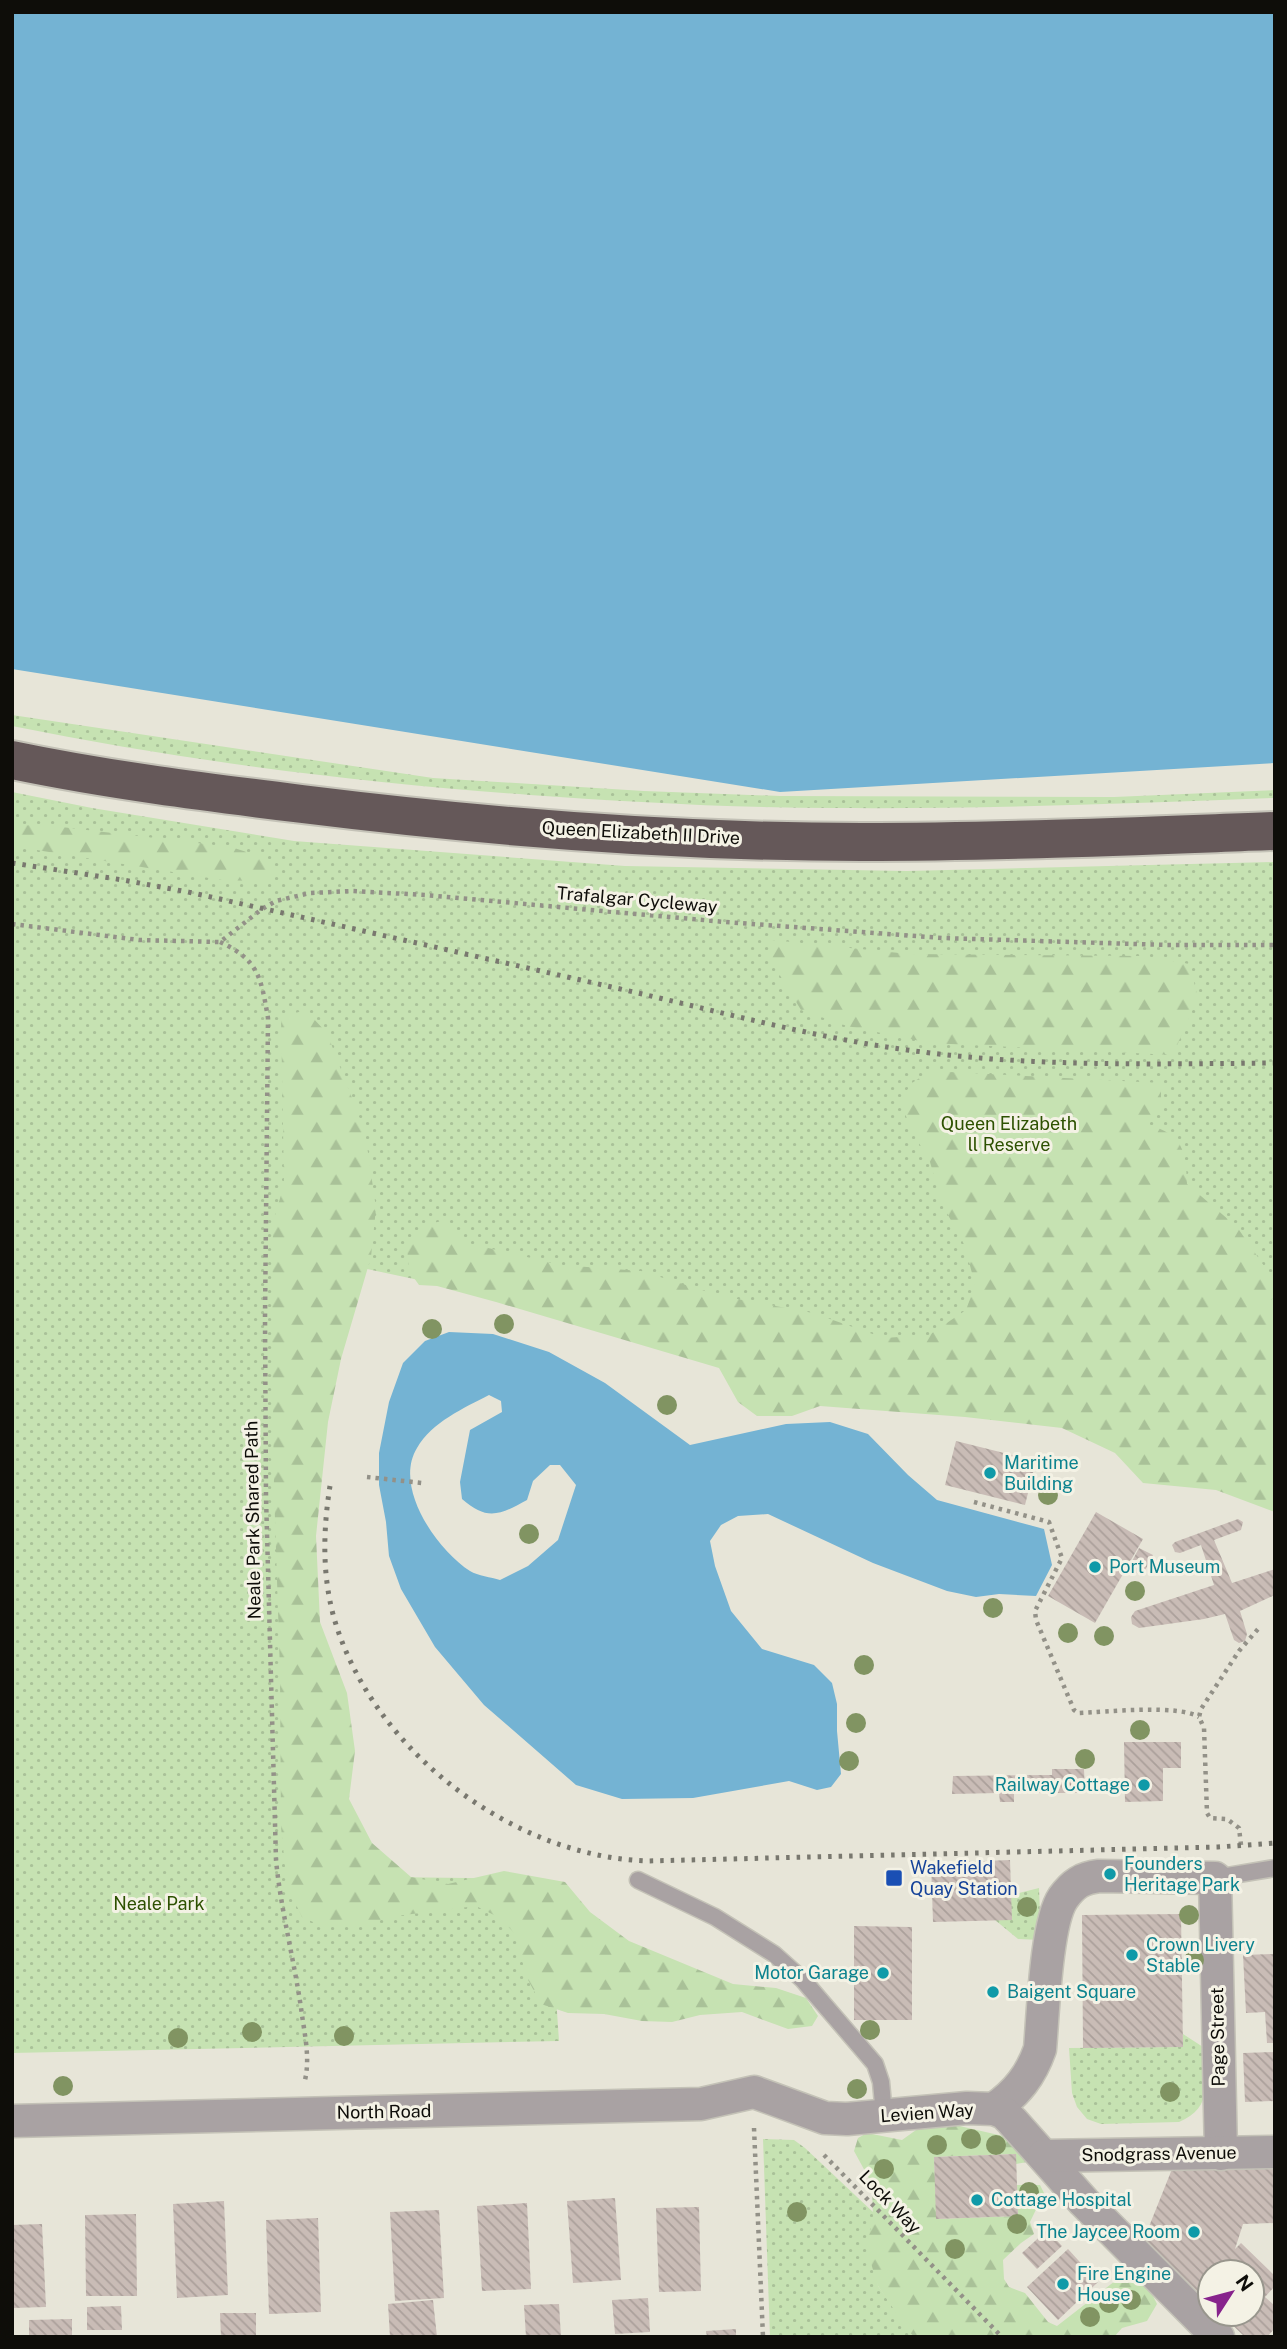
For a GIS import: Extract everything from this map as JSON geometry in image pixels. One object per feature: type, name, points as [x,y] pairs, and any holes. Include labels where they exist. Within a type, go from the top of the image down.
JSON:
[{"type":"highway","name":"Queen Elizabeth II Drive","points":[[12,760],[162,786],[270,800],[418,818],[561,830],[859,842],[1275,831]]},
{"type":"street","points":[[994,2109],[1013,2096],[1034,2066],[1040,2049],[1051,1940],[1061,1900],[1073,1886],[1084,1878],[1098,1876],[1215,1878]]},
{"type":"street","name":"Page Street","points":[[1215,1878],[1220,2154]]},
{"type":"street","name":"North Road","points":[[12,2121],[701,2104],[754,2092]]},
{"type":"street","name":"Levien Way","points":[[754,2092],[825,2118],[847,2119],[967,2109],[994,2109],[1004,2113],[1084,2202],[1218,2337]]},
{"type":"street","name":"Snodgrass Avenue","points":[[1044,2156],[1275,2152]]},
{"type":"lane","points":[[1215,1878],[1275,1868]]},
{"type":"lane","points":[[639,1880],[715,1917],[774,1954],[803,1980],[875,2064],[881,2082],[884,2115]]},
{"type":"path","name":"Trafalgar Cycleway","points":[[220,942],[275,901],[310,893],[352,891],[438,895],[725,922],[943,938],[1167,945],[1275,945]]},
{"type":"path","points":[[12,924],[139,940],[220,942]]},
{"type":"path","name":"Neale Park Shared Path","points":[[220,942],[239,951],[257,972],[268,1018],[265,1318],[271,1696],[279,1897],[298,1983],[306,2045],[307,2072],[298,2113]]},
{"type":"path","points":[[367,1477],[422,1483]]},
{"type":"path","points":[[974,1502],[1049,1522],[1062,1558],[1035,1611],[1036,1620],[1074,1710],[1078,1713],[1166,1710],[1191,1712],[1199,1717]]},
{"type":"path","points":[[1215,1878],[1226,1867],[1237,1863],[1241,1857],[1240,1828],[1227,1819],[1210,1818],[1207,1813],[1203,1728],[1199,1717],[1201,1709],[1239,1651],[1258,1629]]},
{"type":"path","points":[[754,2092],[754,2166],[762,2337]]},
{"type":"path","name":"Lock Way","points":[[822,2152],[1002,2337]]},
{"type":"green space","points":[[12,715],[433,778],[780,796],[1114,797],[1275,790],[1275,798],[1055,806],[797,808],[568,798],[400,784],[205,760],[12,726]]},
{"type":"green space","points":[[12,792],[294,841],[625,866],[907,871],[1275,862],[1275,1479],[1061,1417],[292,1253],[302,1876],[548,1879],[559,2041],[12,2053]]},
{"type":"green space","points":[[12,821],[20,825],[53,826],[231,847],[259,856],[274,871],[265,886],[253,881],[222,880],[12,846]]},
{"type":"green space","points":[[772,940],[909,954],[1145,956],[1189,964],[1198,997],[1173,1055],[930,1043],[847,1026],[801,1010],[767,954]]},
{"type":"green space","points":[[299,1012],[311,1016],[327,1033],[365,1132],[376,1208],[371,1257],[341,1359],[328,1422],[316,1536],[320,1622],[347,1693],[355,1751],[349,1799],[372,1843],[411,1877],[448,1884],[504,1871],[565,1882],[590,1912],[629,1941],[733,1984],[776,1988],[806,1998],[818,2016],[812,2026],[788,2029],[742,2012],[700,2015],[672,2022],[642,2021],[604,2014],[568,2013],[541,2004],[526,1976],[516,1935],[500,1918],[476,1906],[396,1916],[357,1926],[324,1927],[302,1917],[287,1886],[281,1827],[272,1330],[273,1222],[284,1185],[281,1017]]},
{"type":"green space","name":"Queen Elizabeth ll Reserve","points":[[930,1071],[1161,1083],[1161,1107],[1148,1125],[1169,1133],[1175,1139],[1183,1153],[1187,1184],[1237,1227],[1271,1276],[1275,1290],[1269,1307],[1275,1313],[1275,1512],[1216,1490],[1143,1483],[1115,1453],[1062,1428],[965,1417],[820,1406],[792,1416],[757,1416],[738,1402],[719,1368],[496,1302],[437,1286],[419,1285],[409,1271],[407,1249],[425,1225],[446,1220],[470,1244],[560,1265],[641,1271],[721,1296],[813,1313],[884,1338],[929,1335],[966,1310],[975,1285],[965,1246],[942,1204],[930,1162],[909,1126],[901,1099],[912,1083]]},
{"type":"green space","points":[[1039,1888],[1041,1940],[1018,1939],[995,1920],[1011,1895]]},
{"type":"green space","points":[[1183,2034],[1203,2047],[1206,2081],[1203,2100],[1190,2116],[1179,2122],[1101,2124],[1087,2119],[1077,2107],[1072,2093],[1069,2048],[1183,2047]]},
{"type":"green space","points":[[942,2122],[1003,2136],[1027,2162],[1016,2164],[1015,2154],[934,2157],[937,2219],[1018,2216],[1017,2185],[1040,2185],[1044,2193],[1030,2222],[1034,2234],[1003,2260],[1004,2279],[1009,2287],[1025,2293],[1048,2322],[1057,2326],[1115,2281],[1131,2278],[1147,2284],[1157,2304],[1147,2321],[1122,2328],[1114,2337],[915,2337],[909,2332],[878,2286],[866,2247],[873,2219],[872,2184],[854,2151],[858,2138],[867,2133],[902,2140],[923,2125]]},
{"type":"green space","points":[[763,2139],[794,2140],[873,2212],[878,2286],[915,2337],[770,2337]]},
{"type":"water","points":[[12,12],[1275,12],[1275,763],[780,792],[12,669]]},
{"type":"water","points":[[449,1332],[493,1334],[549,1352],[605,1383],[690,1445],[786,1424],[830,1422],[868,1434],[937,1500],[1044,1529],[1052,1565],[1036,1596],[999,1594],[976,1597],[947,1591],[873,1563],[768,1514],[738,1516],[721,1525],[710,1541],[715,1566],[731,1611],[762,1649],[814,1665],[832,1683],[837,1704],[841,1774],[831,1787],[817,1790],[789,1781],[693,1798],[622,1799],[576,1785],[484,1705],[435,1647],[401,1589],[389,1556],[379,1485],[379,1453],[389,1402],[403,1363],[425,1341]],"holes":[[[489,1395],[501,1401],[502,1412],[470,1430],[460,1482],[462,1499],[486,1513],[509,1509],[527,1500],[533,1481],[550,1465],[560,1465],[576,1485],[558,1540],[528,1566],[500,1580],[470,1571],[457,1561],[432,1533],[415,1499],[411,1464],[423,1439],[449,1417]]]},
{"type":"building","name":"Maritime Building","points":[[956,1441],[1036,1461],[1025,1505],[945,1485]]},
{"type":"building","name":"Port Museum","points":[[1096,1512],[1143,1539],[1095,1623],[1048,1596]]},
{"type":"building","points":[[1238,1519],[1243,1522],[1241,1530],[1214,1540],[1232,1583],[1275,1569],[1275,1595],[1240,1611],[1247,1634],[1245,1641],[1239,1643],[1234,1640],[1225,1614],[1139,1628],[1132,1624],[1131,1617],[1135,1611],[1214,1585],[1201,1545],[1180,1553],[1175,1552],[1172,1545]]},
{"type":"building","points":[[1139,1548],[1153,1555],[1142,1576],[1128,1569]]},
{"type":"building","name":"Railway Cottage","points":[[1124,1742],[1181,1742],[1181,1768],[1163,1768],[1163,1801],[1125,1802]]},
{"type":"building","points":[[1052,1769],[1084,1769],[1085,1793],[1014,1793],[1014,1802],[1000,1802],[999,1793],[952,1794],[953,1776],[1052,1775]]},
{"type":"building","points":[[1010,1860],[1012,1920],[933,1922],[931,1863]]},
{"type":"building","name":"Crown Livery Stable","points":[[1181,1914],[1183,2047],[1083,2048],[1082,1915]]},
{"type":"building","name":"Motor Garage","points":[[854,1926],[912,1927],[912,2020],[854,2020]]},
{"type":"building","points":[[1275,1954],[1275,2043],[1267,2043],[1265,2012],[1246,2013],[1243,1955]]},
{"type":"building","points":[[1275,2052],[1275,2101],[1245,2102],[1243,2053]]},
{"type":"building","name":"Cottage Hospital","points":[[1016,2154],[1018,2216],[936,2219],[934,2157]]},
{"type":"building","name":"The Jaycee Room","points":[[1275,2165],[1275,2223],[1243,2224],[1235,2249],[1241,2243],[1256,2258],[1196,2258],[1196,2290],[1144,2239],[1172,2169]]},
{"type":"building","points":[[615,2198],[621,2280],[573,2283],[567,2201]]},
{"type":"building","points":[[224,2201],[228,2295],[177,2298],[173,2204]]},
{"type":"building","points":[[527,2203],[531,2289],[482,2291],[477,2206]]},
{"type":"building","points":[[699,2207],[701,2291],[659,2292],[656,2208]]},
{"type":"building","points":[[439,2210],[444,2298],[395,2301],[390,2212]]},
{"type":"building","points":[[136,2214],[137,2296],[86,2296],[85,2215]]},
{"type":"building","points":[[318,2218],[321,2312],[269,2314],[266,2220]]},
{"type":"building","points":[[42,2224],[46,2307],[12,2308],[12,2225]]},
{"type":"building","points":[[1047,2230],[1062,2246],[1037,2269],[1022,2253]]},
{"type":"building","name":"Fire Engine House","points":[[1068,2249],[1098,2282],[1058,2320],[1027,2287]]},
{"type":"building","name":"The Jaycee Room","points":[[1266,2267],[1275,2276],[1275,2286],[1266,2296]]},
{"type":"building","points":[[648,2298],[650,2332],[615,2334],[612,2300]]},
{"type":"building","name":"The Jaycee Room","points":[[1266,2298],[1275,2306],[1275,2328],[1267,2337],[1245,2337],[1236,2328],[1266,2328]]},
{"type":"building","points":[[433,2300],[437,2337],[390,2337],[388,2304]]},
{"type":"building","points":[[559,2304],[561,2337],[526,2337],[524,2305]]},
{"type":"building","points":[[121,2306],[122,2330],[87,2330],[87,2307]]},
{"type":"building","points":[[220,2313],[256,2313],[256,2337],[221,2337]]},
{"type":"building","points":[[72,2319],[72,2337],[29,2337],[29,2320]]},
{"type":"building","points":[[736,2329],[736,2337],[707,2337],[706,2331]]},
{"type":"railway","points":[[12,863],[188,892],[775,1025],[880,1046],[960,1056],[1050,1062],[1275,1063]]},
{"type":"railway","points":[[330,1486],[325,1552],[330,1602],[353,1666],[380,1711],[414,1752],[454,1788],[499,1817],[547,1840],[597,1855],[648,1861],[1218,1847],[1275,1843]]},
{"type":"place","name":"Maritime Building","points":[[990,1473]]},
{"type":"place","name":"Port Museum","points":[[1095,1567]]},
{"type":"place","name":"Railway Cottage","points":[[1144,1785]]},
{"type":"place","name":"Founders Heritage Park","points":[[1110,1874]]},
{"type":"place","name":"Wakefield Quay Station","points":[[894,1878]]},
{"type":"place","name":"Crown Livery Stable","points":[[1132,1955]]},
{"type":"place","name":"Motor Garage","points":[[883,1973]]},
{"type":"place","name":"Baigent Square","points":[[993,1992]]},
{"type":"place","name":"Cottage Hospital","points":[[977,2200]]},
{"type":"place","name":"The Jaycee Room","points":[[1194,2232]]},
{"type":"place","name":"Fire Engine House","points":[[1063,2284]]},
{"type":"park label","name":"Neale Park","points":[[159,1904]]}]
